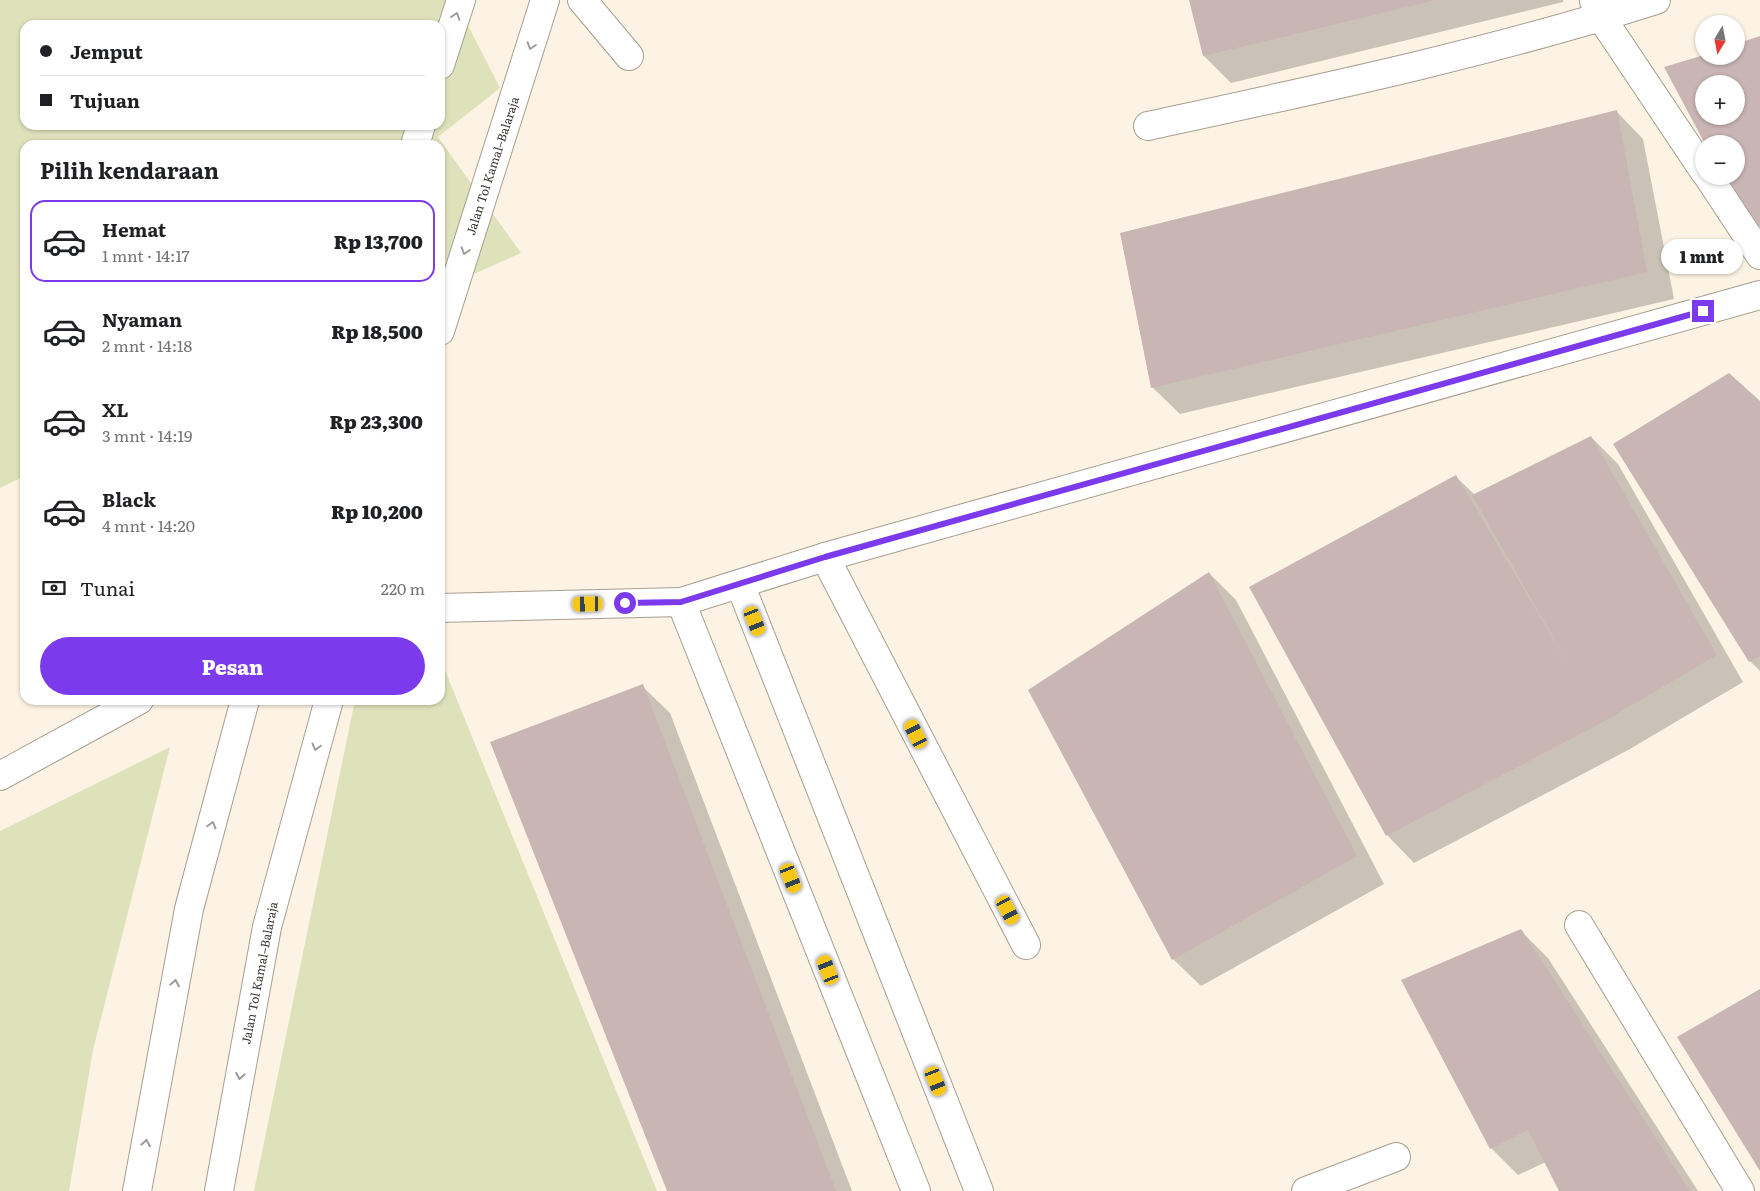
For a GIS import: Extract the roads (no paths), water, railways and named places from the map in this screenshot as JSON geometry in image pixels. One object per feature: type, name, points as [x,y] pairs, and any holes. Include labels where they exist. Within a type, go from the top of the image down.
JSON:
[{"type":"main road","points":[[445,50],[461,0]]},
{"type":"main road","name":"Jalan Tol Kamal–Balaraja","points":[[445,316],[546,0]]},
{"type":"main road","points":[[582,0],[629,56]]},
{"type":"main road","points":[[1148,126],[1367,78],[1597,9],[1656,0]]},
{"type":"main road","points":[[1597,9],[1695,156]]},
{"type":"main road","points":[[1714,185],[1760,255]]},
{"type":"main road","points":[[445,608],[681,602],[825,557],[1760,295]]},
{"type":"main road","points":[[825,557],[1026,945]]},
{"type":"main road","points":[[740,584],[979,1191]]},
{"type":"main road","points":[[681,602],[916,1191]]},
{"type":"main road","points":[[0,776],[130,705]]},
{"type":"main road","points":[[137,1191],[189,909],[244,705]]},
{"type":"main road","name":"Jalan Tol Kamal–Balaraja","points":[[219,1191],[267,927],[328,705]]},
{"type":"main road","points":[[1579,925],[1740,1191]]},
{"type":"main road","points":[[1306,1191],[1396,1157]]}]
